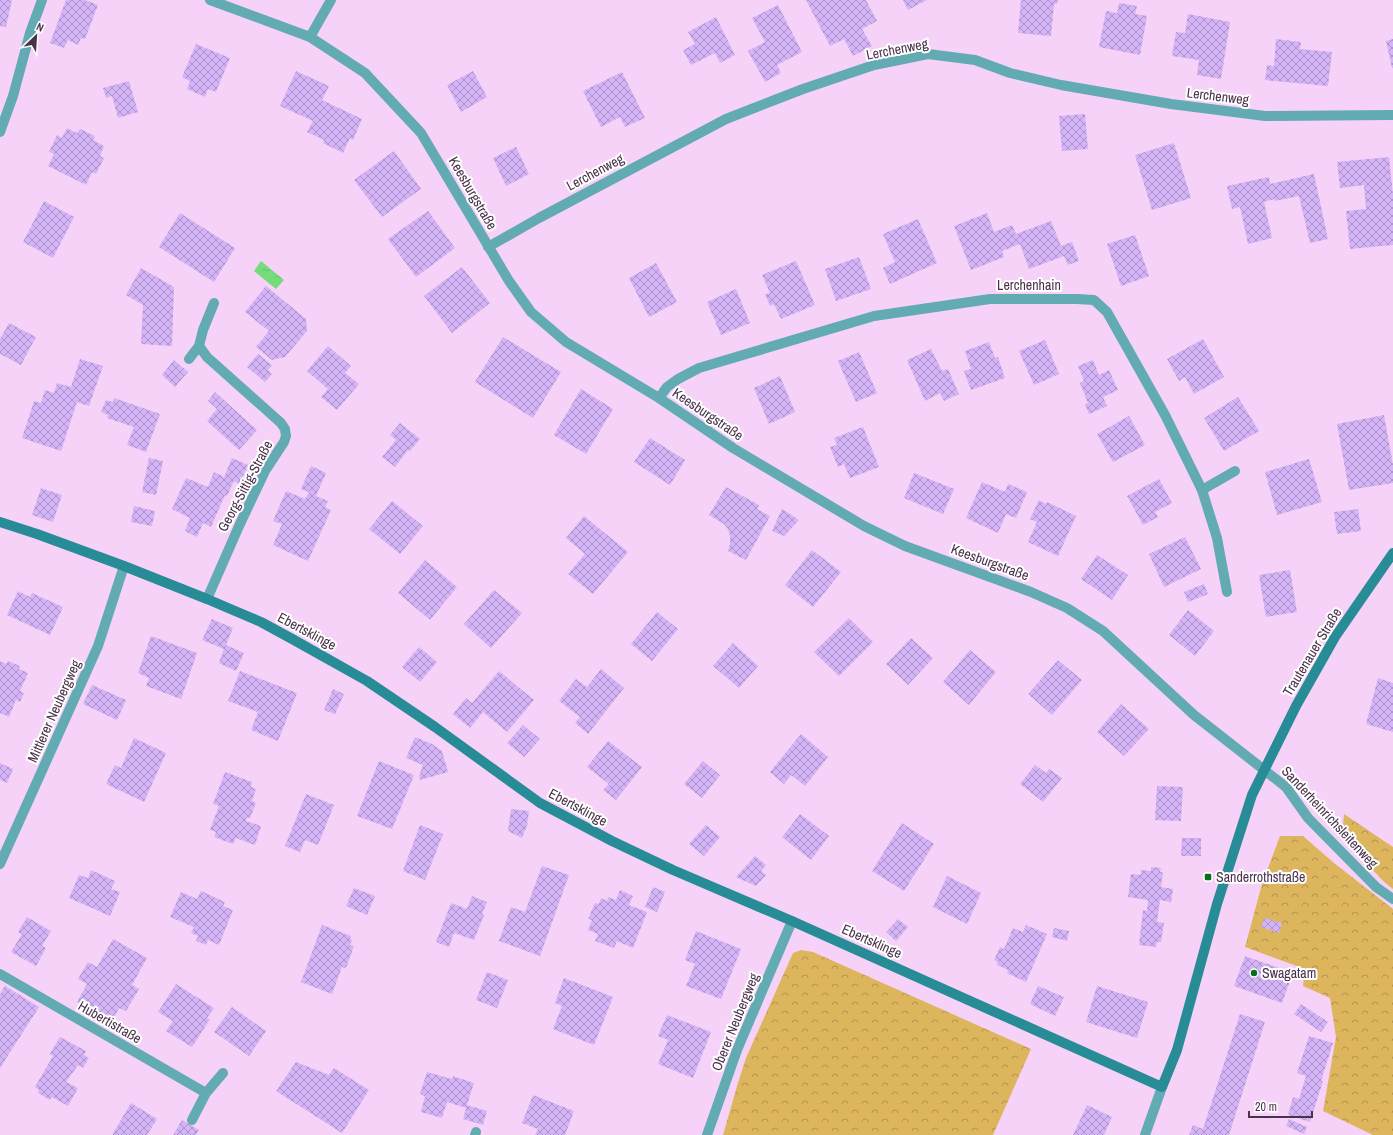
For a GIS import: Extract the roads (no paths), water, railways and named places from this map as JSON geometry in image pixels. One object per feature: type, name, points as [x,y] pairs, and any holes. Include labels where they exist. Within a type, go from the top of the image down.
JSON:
[{"type":"street","points":[[0,132],[13,96],[30,33],[42,0]]},
{"type":"street","name":"Keesburgstraße","points":[[210,0],[310,37],[365,73],[422,133],[509,282],[531,312],[566,342],[659,398],[733,448],[826,505],[864,526],[905,546],[1031,592],[1068,608],[1103,631],[1194,715],[1265,770]]},
{"type":"street","points":[[310,37],[331,0]]},
{"type":"street","name":"Lerchenweg","points":[[488,247],[539,218],[726,119],[803,89],[874,66],[928,54],[975,60],[1010,73],[1061,84],[1172,104],[1265,116],[1393,116]]},
{"type":"street","name":"Lerchenhain","points":[[659,398],[667,387],[678,379],[699,368],[874,316],[990,299],[1094,300],[1107,312],[1165,415],[1202,490],[1217,538],[1227,592]]},
{"type":"street","points":[[189,359],[199,346],[203,330],[214,303]]},
{"type":"street","name":"Georg-Sittig-Straße","points":[[199,346],[206,357],[281,423],[285,429],[286,436],[279,452],[270,462],[252,499],[207,599]]},
{"type":"street","points":[[1202,490],[1235,471]]},
{"type":"street","name":"Ebertsklinge","points":[[0,522],[124,566],[260,622],[367,681],[435,727],[545,806],[612,841],[673,870],[792,921],[1162,1086]]},
{"type":"street","name":"Trautenauer Straße","points":[[1265,770],[1296,706],[1335,637],[1393,554]]},
{"type":"street","name":"Mittlerer Neubergweg","points":[[0,864],[98,646],[124,566]]},
{"type":"street","points":[[1145,1135],[1162,1086],[1177,1050],[1232,853],[1252,795],[1265,770]]},
{"type":"street","name":"Sanderheinrichsleitenweg","points":[[1265,770],[1286,787],[1308,818],[1376,887],[1393,899]]},
{"type":"street","name":"Oberer Neubergweg","points":[[707,1135],[737,1050],[792,921]]},
{"type":"street","name":"Hubertistraße","points":[[0,974],[206,1093]]},
{"type":"street","points":[[192,1120],[206,1093],[223,1072]]},
{"type":"water","points":[[261,261],[284,280],[276,289],[254,271]]},
{"type":"place","name":"Sanderrothstraße","points":[[1208,877]]},
{"type":"place","name":"Swagatam","points":[[1254,973]]}]
